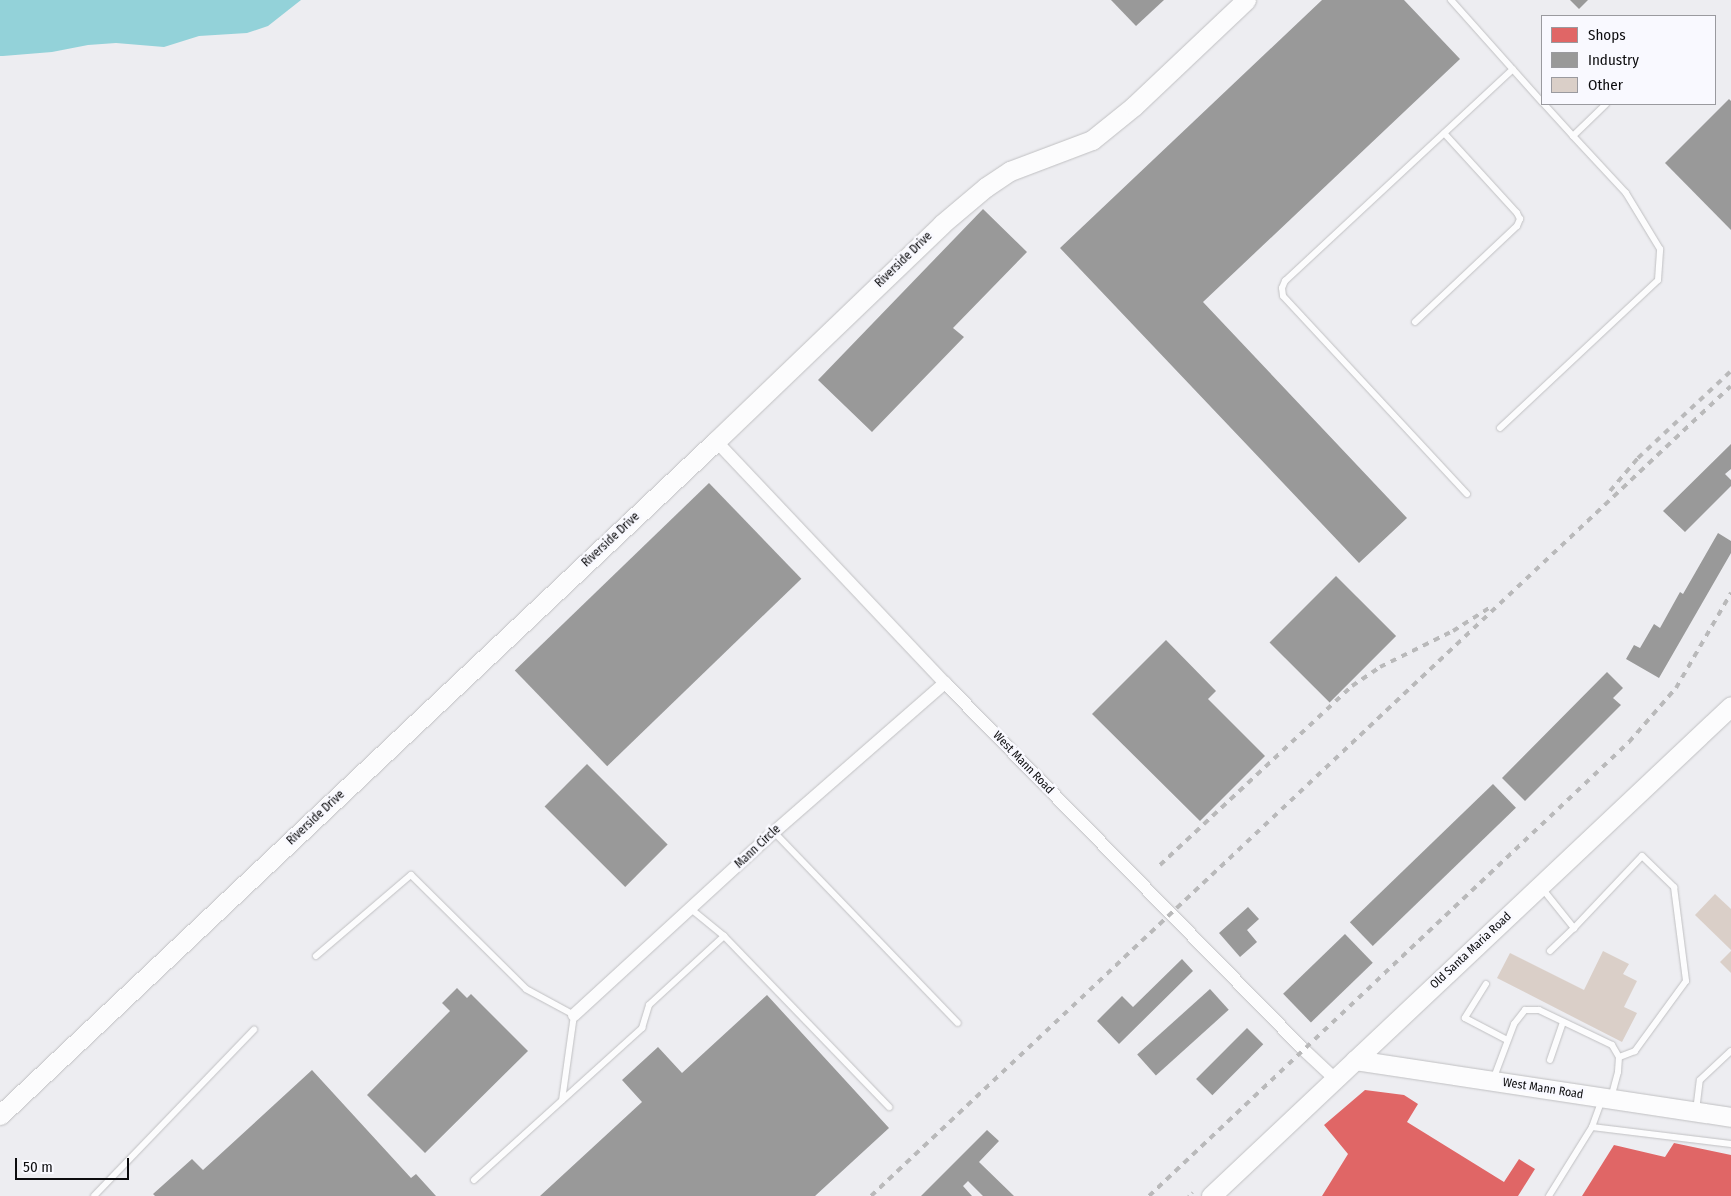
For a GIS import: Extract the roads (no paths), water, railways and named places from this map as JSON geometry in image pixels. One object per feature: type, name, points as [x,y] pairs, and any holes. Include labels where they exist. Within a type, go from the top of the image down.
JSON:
[{"type":"street","name":"Riverside Drive","points":[[0,1115],[716,441],[942,224],[986,187],[1010,171],[1092,140],[1134,106],[1246,0]]},
{"type":"street","name":"West Mann Road","points":[[716,441],[945,683],[1335,1079]]},
{"type":"street","name":"Mann Circle","points":[[574,1015],[774,832],[945,683]]},
{"type":"street","name":"Old Santa Maria Road","points":[[1210,1196],[1730,709]]},
{"type":"street","name":"West Mann Road","points":[[1355,1060],[1731,1118]]},
{"type":"lane","points":[[1451,0],[1541,101]]},
{"type":"lane","points":[[1467,494],[1283,296],[1282,288],[1285,281],[1513,69]]},
{"type":"lane","points":[[1500,428],[1658,280],[1660,248],[1626,193],[1545,105]]},
{"type":"lane","points":[[1572,136],[1605,105]]},
{"type":"lane","points":[[1415,322],[1517,226],[1520,219],[1518,213],[1444,133]]},
{"type":"lane","points":[[774,832],[958,1023]]},
{"type":"lane","points":[[1550,951],[1642,856],[1674,887],[1686,981],[1635,1051],[1619,1058]]},
{"type":"lane","points":[[316,956],[411,875],[526,989],[574,1015],[562,1100]]},
{"type":"lane","points":[[1540,886],[1574,928]]},
{"type":"lane","points":[[691,909],[724,936],[889,1107]]},
{"type":"lane","points":[[474,1180],[642,1028],[649,1005],[724,936]]},
{"type":"lane","points":[[1486,984],[1465,1018],[1507,1040]]},
{"type":"lane","points":[[1492,1081],[1514,1024],[1525,1010],[1539,1010],[1612,1045],[1619,1058],[1618,1072],[1607,1098],[1592,1127],[1549,1196]]},
{"type":"lane","points":[[1550,1060],[1563,1022]]},
{"type":"lane","points":[[94,1196],[254,1030]]},
{"type":"lane","points":[[1696,1112],[1700,1080],[1730,1053]]},
{"type":"lane","points":[[1592,1127],[1731,1144]]},
{"type":"water","points":[[0,0],[301,0],[268,26],[247,33],[199,36],[164,47],[116,43],[88,45],[52,52],[0,56]]},
{"type":"railway","points":[[1610,491],[1638,458],[1731,371]]},
{"type":"railway","points":[[871,1196],[1731,386]]},
{"type":"railway","points":[[1149,1196],[1629,742],[1676,688],[1731,593]]},
{"type":"railway","points":[[1160,865],[1352,686],[1380,667],[1453,631],[1489,608]]}]
